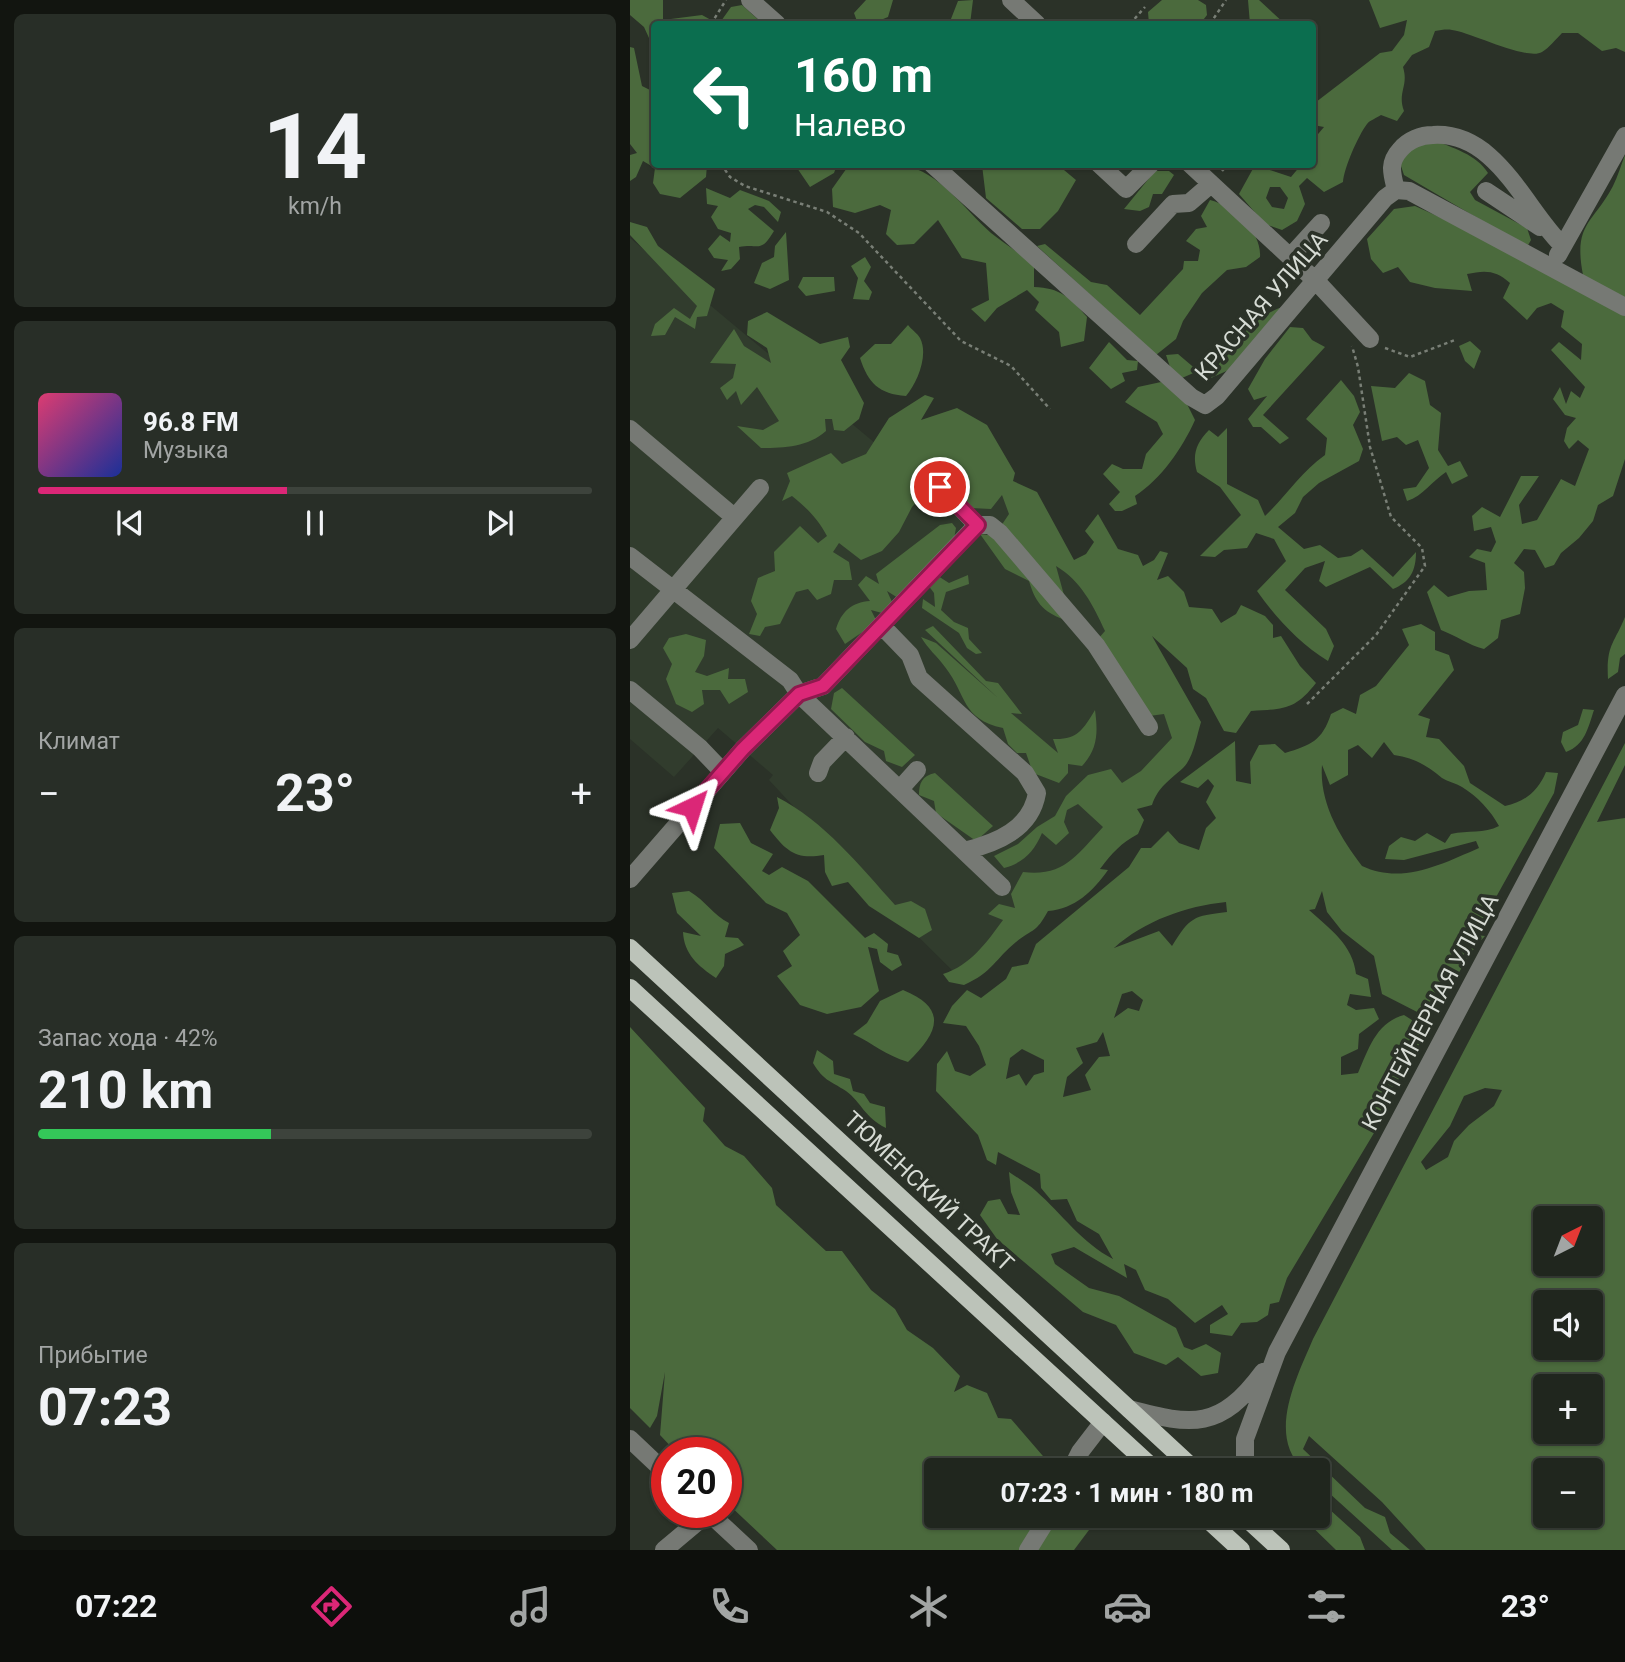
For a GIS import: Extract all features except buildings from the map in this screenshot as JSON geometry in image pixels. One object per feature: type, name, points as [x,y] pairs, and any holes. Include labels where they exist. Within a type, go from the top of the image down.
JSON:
[{"type":"main road","name":"ТЮМЕНСКИЙ ТРАКТ","points":[[630,948],[1182,1458]]},
{"type":"main road","points":[[630,988],[1142,1458]]},
{"type":"main road","points":[[1217,1528],[1241,1550]]},
{"type":"main road","points":[[1259,1528],[1281,1550]]},
{"type":"street","points":[[750,0],[774,21]]},
{"type":"street","points":[[1011,0],[1034,21]]},
{"type":"street","points":[[1549,233],[1500,165],[1465,142],[1448,135],[1417,138],[1403,146],[1394,157],[1390,170],[1396,190],[1409,191],[1625,307]]},
{"type":"street","points":[[1552,267],[1625,136]]},
{"type":"street","name":"КРАСНАЯ УЛИЦА","points":[[936,168],[1191,397],[1205,405],[1217,396],[1317,282],[1385,198],[1396,190]]},
{"type":"street","points":[[1103,168],[1126,189],[1147,168]]},
{"type":"street","points":[[1194,168],[1317,282],[1370,339]]},
{"type":"street","points":[[1136,244],[1172,204],[1189,203],[1211,184]]},
{"type":"street","points":[[1486,191],[1549,233],[1563,246]]},
{"type":"street","points":[[1290,257],[1321,223]]},
{"type":"street","points":[[630,429],[734,517]]},
{"type":"street","points":[[940,487],[978,525],[990,525],[1000,533],[1096,645],[1149,727]]},
{"type":"street","points":[[630,640],[760,488]]},
{"type":"street","points":[[630,879],[722,771],[799,694],[823,686],[978,525]]},
{"type":"street","points":[[632,562],[790,680],[799,694],[1002,887]]},
{"type":"street","points":[[881,625],[910,654],[919,678],[1025,773],[1037,793],[1034,810],[1015,829],[991,844],[964,850]]},
{"type":"street","points":[[630,690],[700,748],[722,771]]},
{"type":"street","name":"КОНТЕЙНЕРНАЯ УЛИЦА","points":[[1245,1458],[1245,1439],[1278,1352],[1625,695]]},
{"type":"street","points":[[818,773],[822,762],[846,737]]},
{"type":"street","points":[[900,789],[916,770]]},
{"type":"street","name":"КОНТЕЙНЕРНАЯ УЛИЦА","points":[[1129,1409],[1167,1420],[1209,1418],[1225,1411],[1244,1395],[1278,1352]]},
{"type":"street","points":[[1079,1458],[1103,1422]]},
{"type":"street","points":[[630,1439],[651,1459]]},
{"type":"street","points":[[664,1550],[689,1528]]},
{"type":"street","points":[[725,1528],[749,1550]]},
{"type":"street","points":[[1028,1550],[1042,1528]]},
{"type":"path","points":[[713,21],[726,0]]},
{"type":"path","points":[[1212,21],[1226,0]]},
{"type":"path","points":[[1133,21],[1145,7]]},
{"type":"path","points":[[724,168],[730,177],[746,186],[827,212],[859,233],[961,341],[1011,366],[1050,409]]},
{"type":"path","points":[[1370,339],[1410,358],[1455,340]]},
{"type":"path","points":[[1307,704],[1376,635],[1425,566],[1422,548],[1391,517],[1370,447],[1358,367],[1350,340]]},
{"type":"shaded area","points":[[630,238],[900,464],[1000,466],[1201,722],[1028,909],[959,977],[870,889],[769,780],[773,775],[718,728],[674,777],[630,739]]},
{"type":"green space","points":[[630,0],[663,0],[663,20],[702,15],[711,20],[651,21],[651,42],[644,27],[630,15]]},
{"type":"green space","points":[[866,0],[893,0],[888,17],[878,21],[857,21],[854,13]]},
{"type":"green space","points":[[973,0],[970,21],[950,21],[958,1]]},
{"type":"green space","points":[[1162,0],[1198,0],[1206,5],[1207,15],[1202,21],[1149,21],[1148,12]]},
{"type":"green space","points":[[1248,0],[1259,0],[1282,21],[1250,21]]},
{"type":"green space","points":[[1369,0],[1625,0],[1625,52],[1616,48],[1602,51],[1578,33],[1562,33],[1545,50],[1535,54],[1512,50],[1460,32],[1435,31],[1429,47],[1412,55],[1403,67],[1404,111],[1397,121],[1381,115],[1367,124],[1352,152],[1343,182],[1324,192],[1307,178],[1299,186],[1305,204],[1297,221],[1282,230],[1265,224],[1239,194],[1253,168],[1264,168],[1291,177],[1298,168],[1316,168],[1316,136],[1324,127],[1316,126],[1316,102],[1380,53],[1392,51],[1404,35],[1407,20],[1380,28]],"holes":[[[1270,187],[1280,187],[1288,198],[1284,209],[1272,207],[1266,198]]]},
{"type":"green space","points":[[742,5],[760,21],[721,21],[731,7]]},
{"type":"green space","points":[[630,47],[634,48],[642,86],[651,90],[651,166],[643,161],[636,177],[630,181],[630,155],[637,153],[630,144]]},
{"type":"green space","points":[[1432,140],[1463,152],[1483,167],[1488,173],[1470,192],[1475,200],[1527,228],[1531,240],[1527,247],[1404,175],[1400,163],[1411,150]]},
{"type":"green space","points":[[1625,155],[1625,301],[1583,275],[1581,244],[1587,225],[1606,199]]},
{"type":"green space","points":[[655,168],[707,168],[706,177],[680,198],[660,194],[653,183]]},
{"type":"green space","points":[[797,168],[836,168],[834,173],[810,187]]},
{"type":"green space","points":[[847,168],[913,168],[929,175],[991,233],[1034,266],[1034,287],[1058,292],[1081,310],[1087,317],[1084,341],[1061,347],[1059,332],[1035,310],[1039,302],[1027,290],[997,308],[985,322],[971,309],[989,300],[986,263],[962,258],[938,220],[914,244],[897,245],[886,234],[891,210],[880,205],[855,213],[833,207],[832,189]]},
{"type":"green space","points":[[982,168],[1062,168],[1076,180],[1058,211],[1040,229],[1022,229],[986,198]]},
{"type":"green space","points":[[1155,171],[1169,171],[1174,175],[1162,194],[1153,194],[1149,207],[1140,211],[1124,209]]},
{"type":"green space","points":[[706,188],[730,198],[740,190],[769,201],[781,212],[778,222],[764,207],[755,205],[748,209],[774,231],[762,245],[739,247],[740,259],[731,269],[721,271],[728,260],[714,258],[708,249],[720,235],[730,242],[731,233],[718,229],[711,217],[718,206],[707,204]]},
{"type":"green space","points":[[1210,200],[1228,208],[1245,221],[1256,238],[1260,257],[1246,267],[1227,270],[1202,293],[1183,321],[1176,339],[1156,355],[1037,246],[1045,244],[1091,282],[1107,285],[1140,315],[1183,269],[1184,261],[1198,261],[1200,250],[1186,241],[1196,229],[1207,227],[1201,216]]},
{"type":"green space","points":[[1415,206],[1466,229],[1625,316],[1625,459],[1613,496],[1598,505],[1593,521],[1579,538],[1561,553],[1554,565],[1545,568],[1535,550],[1524,549],[1514,563],[1524,572],[1525,588],[1520,614],[1501,620],[1498,638],[1484,649],[1441,630],[1427,592],[1434,585],[1448,597],[1469,591],[1487,590],[1485,563],[1469,557],[1477,549],[1491,552],[1496,542],[1491,527],[1474,531],[1472,516],[1482,507],[1500,517],[1521,476],[1539,476],[1519,505],[1522,524],[1537,520],[1561,479],[1575,486],[1589,449],[1578,440],[1569,449],[1564,441],[1567,428],[1576,418],[1565,415],[1553,399],[1560,387],[1566,404],[1571,391],[1580,398],[1585,387],[1551,350],[1559,342],[1581,360],[1582,344],[1561,327],[1564,311],[1551,303],[1537,308],[1527,320],[1503,298],[1510,283],[1495,273],[1467,274],[1472,291],[1435,288],[1410,282],[1398,267],[1383,273],[1371,259],[1367,239],[1394,209]]},
{"type":"green space","points":[[630,222],[647,227],[658,246],[715,289],[707,316],[697,317],[695,329],[675,317],[665,335],[651,336],[655,324],[674,308],[690,319],[697,306],[630,235]]},
{"type":"green space","points":[[786,232],[789,280],[770,289],[754,283],[762,263],[774,257],[775,246]]},
{"type":"green space","points":[[865,257],[871,267],[864,281],[872,292],[869,300],[853,299],[858,278],[851,266]]},
{"type":"green space","points":[[803,277],[834,277],[835,291],[806,296],[798,287]]},
{"type":"green space","points":[[1287,306],[1231,369],[1211,378],[1224,356],[1243,334],[1276,309]]},
{"type":"green space","points":[[767,312],[820,344],[848,337],[850,347],[841,360],[864,403],[859,419],[844,431],[834,430],[832,419],[825,419],[826,431],[811,440],[787,447],[761,448],[737,426],[763,430],[779,421],[757,387],[741,405],[736,391],[727,400],[720,388],[733,378],[736,364],[710,363],[734,329],[744,346],[771,363],[767,348],[747,335],[748,321]]},
{"type":"green space","points":[[908,325],[920,338],[923,352],[918,376],[906,396],[889,393],[876,386],[860,358],[875,344],[891,344]]},
{"type":"green space","points":[[1290,327],[1303,328],[1312,340],[1325,347],[1263,415],[1289,438],[1280,444],[1261,427],[1253,427],[1248,419],[1267,396],[1254,400],[1248,389],[1265,359]]},
{"type":"green space","points":[[1470,341],[1481,351],[1474,369],[1465,361],[1459,346]]},
{"type":"green space","points":[[1109,342],[1127,360],[1138,361],[1137,370],[1122,373],[1125,381],[1111,389],[1089,368]]},
{"type":"green space","points":[[1178,354],[1198,371],[1182,378],[1171,370],[1166,355]]},
{"type":"green space","points":[[1409,373],[1425,381],[1430,405],[1441,413],[1438,450],[1448,466],[1460,461],[1468,476],[1452,484],[1446,472],[1418,496],[1407,501],[1403,489],[1416,487],[1429,468],[1418,440],[1406,445],[1397,437],[1382,441],[1371,386],[1395,388]]},
{"type":"green space","points":[[1341,380],[1354,396],[1360,412],[1353,425],[1363,449],[1359,461],[1319,483],[1303,497],[1295,513],[1278,527],[1304,549],[1320,545],[1338,558],[1351,556],[1362,549],[1393,577],[1416,552],[1416,559],[1408,579],[1393,589],[1370,567],[1326,587],[1319,581],[1325,561],[1305,568],[1285,590],[1326,629],[1334,646],[1328,661],[1289,629],[1257,591],[1286,561],[1274,539],[1256,533],[1247,548],[1224,550],[1215,557],[1200,556],[1241,515],[1220,487],[1197,472],[1195,455],[1198,445],[1209,430],[1218,437],[1227,428],[1227,484],[1258,500],[1265,516],[1308,469],[1325,455],[1327,438],[1306,419]]},
{"type":"green space","points":[[1161,382],[1186,402],[1195,420],[1170,462],[1154,481],[1135,496],[1137,504],[1122,511],[1115,511],[1109,504],[1120,492],[1103,474],[1112,464],[1123,469],[1142,469],[1146,454],[1163,434],[1157,422],[1125,402],[1138,387]]},
{"type":"green space","points":[[925,395],[934,398],[921,420],[957,408],[987,425],[1015,473],[1013,481],[1037,492],[1074,560],[1086,554],[1094,542],[1085,531],[1098,514],[1118,549],[1138,555],[1143,566],[1154,560],[1160,551],[1168,553],[1157,580],[1168,576],[1184,592],[1189,607],[1212,609],[1221,623],[1236,614],[1241,605],[1265,616],[1273,625],[1273,638],[1281,636],[1300,666],[1316,683],[1295,703],[1281,708],[1251,711],[1236,733],[1224,731],[1206,698],[1193,689],[1187,668],[1152,636],[1201,722],[1189,759],[1161,789],[1152,805],[1137,809],[1144,820],[1138,834],[1109,858],[1100,869],[1108,870],[1090,892],[1067,907],[1048,911],[1037,927],[1009,948],[988,970],[964,985],[949,982],[943,974],[970,959],[1003,920],[988,914],[999,904],[1015,908],[1011,894],[1023,872],[1049,871],[1069,862],[1103,827],[1078,804],[1067,810],[1064,822],[1069,833],[1056,845],[1042,833],[1031,851],[1017,863],[1004,868],[994,856],[1018,844],[1055,816],[1066,796],[1088,775],[1111,769],[1122,783],[1141,771],[1172,738],[1164,714],[1149,716],[1098,639],[1105,631],[1079,586],[1056,566],[1067,606],[1001,526],[1009,514],[1002,495],[991,509],[971,508],[950,482],[936,481],[912,507],[899,532],[882,551],[861,560],[839,543],[833,552],[849,562],[852,580],[834,580],[831,594],[817,600],[808,589],[796,592],[780,624],[765,627],[760,636],[749,634],[757,614],[751,601],[758,578],[775,571],[774,552],[800,526],[818,543],[827,536],[812,514],[792,496],[782,501],[790,481],[787,473],[831,453],[842,464],[866,454],[889,418]]},
{"type":"green space","points":[[952,523],[956,528],[953,544],[898,598],[887,591],[893,604],[882,613],[871,610],[877,622],[845,644],[836,629],[841,618],[853,606],[870,601],[858,585],[866,576],[879,584],[876,574],[940,525]]},
{"type":"green space","points":[[980,534],[996,536],[1068,621],[1042,607],[1029,581],[1005,569]]},
{"type":"green space","points":[[968,575],[969,584],[946,592],[941,610],[954,622],[968,628],[969,639],[982,653],[976,654],[967,648],[959,633],[922,608],[923,599],[935,607],[934,593],[928,585],[938,576],[949,583]]},
{"type":"green space","points":[[1625,617],[1625,654],[1620,658],[1618,672],[1608,679],[1610,652]]},
{"type":"green space","points":[[1421,624],[1435,632],[1435,650],[1449,655],[1454,670],[1418,715],[1430,719],[1426,737],[1439,739],[1464,766],[1470,783],[1505,806],[1530,795],[1546,772],[1558,773],[1554,793],[1475,935],[1485,936],[1442,998],[1423,1015],[1382,994],[1374,956],[1342,931],[1327,912],[1322,891],[1315,909],[1309,910],[1345,946],[1356,974],[1368,979],[1371,997],[1350,994],[1347,1005],[1356,1010],[1374,1008],[1379,1019],[1359,1034],[1358,1049],[1341,1057],[1341,1075],[1358,1073],[1380,1030],[1394,1019],[1404,1015],[1426,1029],[1410,1063],[1389,1094],[1383,1118],[1287,1278],[1279,1302],[1270,1304],[1268,1315],[1257,1322],[1241,1323],[1232,1336],[1210,1333],[1210,1325],[1228,1314],[1222,1305],[1195,1323],[1168,1299],[1145,1290],[1136,1270],[1124,1264],[1127,1278],[1074,1247],[1051,1254],[1055,1264],[1089,1288],[1119,1296],[1176,1328],[1184,1347],[1192,1350],[1206,1344],[1221,1353],[1218,1373],[1201,1376],[1178,1357],[1166,1365],[1134,1353],[1116,1325],[1083,1312],[997,1239],[980,1215],[988,1201],[1000,1199],[1008,1214],[1020,1215],[1011,1192],[1009,1172],[1036,1191],[1092,1245],[1113,1259],[1099,1234],[1077,1221],[1067,1199],[1051,1200],[1041,1188],[1040,1174],[998,1152],[996,1165],[987,1160],[978,1135],[936,1091],[937,1064],[947,1051],[955,1071],[970,1076],[986,1065],[979,1046],[966,1026],[943,1023],[952,1006],[967,990],[981,998],[1006,979],[1012,967],[1028,964],[1036,944],[1129,867],[1141,848],[1151,848],[1168,831],[1179,843],[1199,850],[1206,828],[1216,818],[1206,802],[1214,786],[1208,779],[1198,788],[1180,782],[1235,741],[1236,781],[1251,784],[1250,762],[1259,745],[1275,744],[1285,753],[1314,741],[1324,730],[1331,714],[1343,708],[1356,714],[1360,695],[1376,686],[1409,645],[1402,629]],"holes":[[[1384,742],[1394,755],[1420,763],[1468,791],[1483,804],[1499,826],[1488,830],[1451,834],[1445,843],[1427,833],[1415,841],[1401,837],[1389,846],[1385,859],[1404,860],[1476,841],[1479,848],[1436,866],[1407,873],[1377,871],[1362,866],[1333,819],[1324,793],[1322,765],[1330,785],[1348,775],[1348,750],[1358,745],[1372,758]],[[1226,902],[1227,912],[1194,920],[1183,929],[1172,946],[1159,931],[1114,948],[1152,923],[1196,907]],[[1132,991],[1143,1000],[1139,1011],[1128,1008],[1114,1018],[1122,994]],[[1103,1032],[1110,1056],[1099,1057],[1085,1075],[1091,1090],[1063,1097],[1067,1077],[1083,1063],[1076,1048],[1097,1042]],[[1022,1049],[1044,1060],[1044,1072],[1034,1075],[1026,1086],[1019,1074],[1006,1079],[1010,1058]]]},
{"type":"green space","points":[[933,626],[986,681],[998,683],[1022,714],[1011,713],[1058,753],[1053,739],[1074,736],[1095,710],[1096,740],[1082,766],[1068,764],[1068,773],[1059,783],[1033,773],[1026,753],[1017,753],[1008,744],[1003,728],[979,719],[966,705],[952,677],[921,637],[936,643],[998,698],[925,630]]},
{"type":"green space","points":[[686,634],[706,640],[704,656],[695,672],[707,676],[729,668],[728,679],[745,679],[748,692],[729,704],[720,690],[702,690],[704,704],[692,712],[676,704],[666,679],[672,664],[663,648],[669,638]]},
{"type":"green space","points":[[842,688],[915,755],[902,767],[886,761],[884,751],[865,742],[831,709],[834,693]]},
{"type":"green space","points":[[1583,709],[1594,710],[1588,729],[1578,745],[1566,752],[1561,742],[1563,732],[1578,725]]},
{"type":"green space","points":[[1625,743],[1625,765],[1597,822],[1625,818],[1625,1550],[1426,1550],[1382,1502],[1309,1436],[1303,1449],[1312,1458],[1293,1456],[1287,1441],[1286,1424],[1288,1406],[1313,1339]],"holes":[[[1485,1088],[1502,1090],[1494,1106],[1469,1125],[1454,1141],[1448,1157],[1426,1170],[1421,1162],[1450,1126],[1464,1096]]]},
{"type":"green space","points":[[935,773],[993,826],[976,841],[936,813],[934,801],[919,795],[922,781]]},
{"type":"green space","points":[[777,797],[826,831],[895,905],[911,901],[925,909],[932,930],[919,938],[869,906],[848,882],[832,886],[825,872],[824,855],[799,855],[781,843],[770,830],[779,808]]},
{"type":"green space","points":[[740,823],[751,843],[773,854],[762,871],[769,875],[782,867],[808,881],[865,938],[874,933],[888,944],[887,952],[898,955],[902,965],[892,971],[880,962],[877,949],[868,947],[879,991],[861,1007],[827,1014],[800,1005],[777,976],[792,966],[783,951],[800,935],[787,913],[766,903],[714,848],[720,824]]},
{"type":"green space","points":[[689,891],[729,923],[725,937],[738,938],[744,945],[725,954],[724,966],[716,978],[698,964],[686,947],[683,932],[701,936],[677,913],[672,893]]},
{"type":"green space","points":[[903,990],[928,1005],[934,1023],[926,1042],[908,1062],[853,1034],[867,1023],[880,1001]]},
{"type":"green space","points":[[630,1027],[705,1108],[703,1121],[725,1146],[744,1156],[772,1188],[776,1205],[826,1251],[842,1251],[871,1290],[895,1309],[907,1330],[933,1348],[960,1376],[954,1392],[967,1385],[987,1393],[998,1418],[1011,1419],[1045,1458],[924,1458],[924,1528],[1090,1528],[1074,1550],[777,1550],[742,1517],[742,1437],[662,1437],[665,1372],[657,1416],[650,1428],[630,1408]]},
{"type":"green space","points":[[817,1050],[833,1061],[834,1074],[850,1079],[853,1091],[864,1094],[870,1103],[885,1107],[886,1128],[868,1115],[846,1091],[820,1073],[813,1063]]},
{"type":"green space","points":[[1330,1475],[1365,1508],[1385,1517],[1390,1533],[1410,1550],[1392,1550],[1330,1494]]},
{"type":"green space","points":[[1330,1510],[1360,1537],[1365,1550],[1336,1550],[1313,1528],[1330,1528]]},
{"type":"route","points":[[692,807],[722,771],[799,694],[823,686],[978,525],[940,487]]}]
